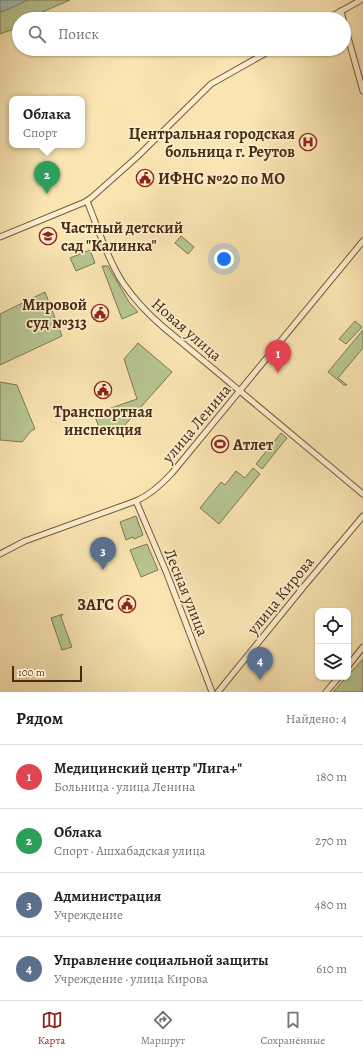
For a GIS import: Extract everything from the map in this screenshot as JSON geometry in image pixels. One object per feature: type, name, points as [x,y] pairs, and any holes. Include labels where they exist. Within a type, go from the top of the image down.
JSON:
[{"type":"street","points":[[341,12],[361,0]]},
{"type":"street","points":[[351,48],[363,90]]},
{"type":"street","points":[[0,237],[88,201],[137,157],[211,84],[261,56]]},
{"type":"street","name":"Новая улица","points":[[88,201],[108,254],[118,274],[134,297],[162,326],[363,494]]},
{"type":"street","name":"улица Ленина","points":[[0,554],[25,541],[136,501],[150,494],[167,478],[363,241]]},
{"type":"street","name":"Лесная улица","points":[[136,501],[167,574],[212,692]]},
{"type":"street","name":"улица Кирова","points":[[218,692],[363,516]]},
{"type":"street","points":[[351,662],[363,647]]},
{"type":"street","points":[[326,692],[336,680]]},
{"type":"green space","points":[[0,0],[70,0],[42,12],[12,12],[12,30],[0,34]]},
{"type":"green space","points":[[181,236],[194,247],[188,254],[175,243]]},
{"type":"green space","points":[[90,250],[95,263],[76,271],[70,258]]},
{"type":"green space","points":[[102,266],[108,266],[129,302],[138,312],[122,319]]},
{"type":"green space","points":[[45,292],[62,336],[0,365],[0,314]]},
{"type":"green space","points":[[355,321],[362,327],[346,344],[339,339]]},
{"type":"green space","points":[[363,330],[363,348],[338,378],[347,385],[344,385],[328,372]]},
{"type":"green space","points":[[138,343],[172,372],[124,426],[102,435],[94,414],[137,399],[124,359]]},
{"type":"green space","points":[[0,382],[17,385],[35,429],[31,431],[22,442],[0,440]]},
{"type":"green space","points":[[281,433],[287,438],[262,469],[256,464]]},
{"type":"green space","points":[[253,468],[260,474],[219,524],[200,508],[221,482],[225,485],[236,471],[245,478]]},
{"type":"green space","points":[[136,516],[143,535],[134,539],[133,537],[126,540],[120,522]]},
{"type":"green space","points":[[147,544],[158,570],[141,577],[130,550]]},
{"type":"green space","points":[[63,614],[61,617],[72,647],[62,650],[51,618]]},
{"type":"green space","points":[[363,659],[363,692],[333,692],[344,680],[351,680],[351,672]]},
{"type":"water","points":[[0,0],[28,0],[0,12]]},
{"type":"place","name":"Центральная городская больница г. Реутов","points":[[308,142]]},
{"type":"place","name":"ИФНС №20 по МО","points":[[145,178]]},
{"type":"place","name":"Облака","points":[[47,194]]},
{"type":"place","name":"Частный детский сад \"Калинка\"","points":[[48,236]]},
{"type":"place","name":"Мировой суд №313","points":[[100,313]]},
{"type":"place","name":"Медицинский центр \"Лига+\"","points":[[278,373]]},
{"type":"place","name":"Транспортная инспекция","points":[[103,390]]},
{"type":"place","name":"Атлет","points":[[220,444]]},
{"type":"place","name":"Администрация","points":[[103,570]]},
{"type":"place","name":"ЗАГС","points":[[127,604]]},
{"type":"place","name":"Управление социальной защиты","points":[[260,680]]}]
